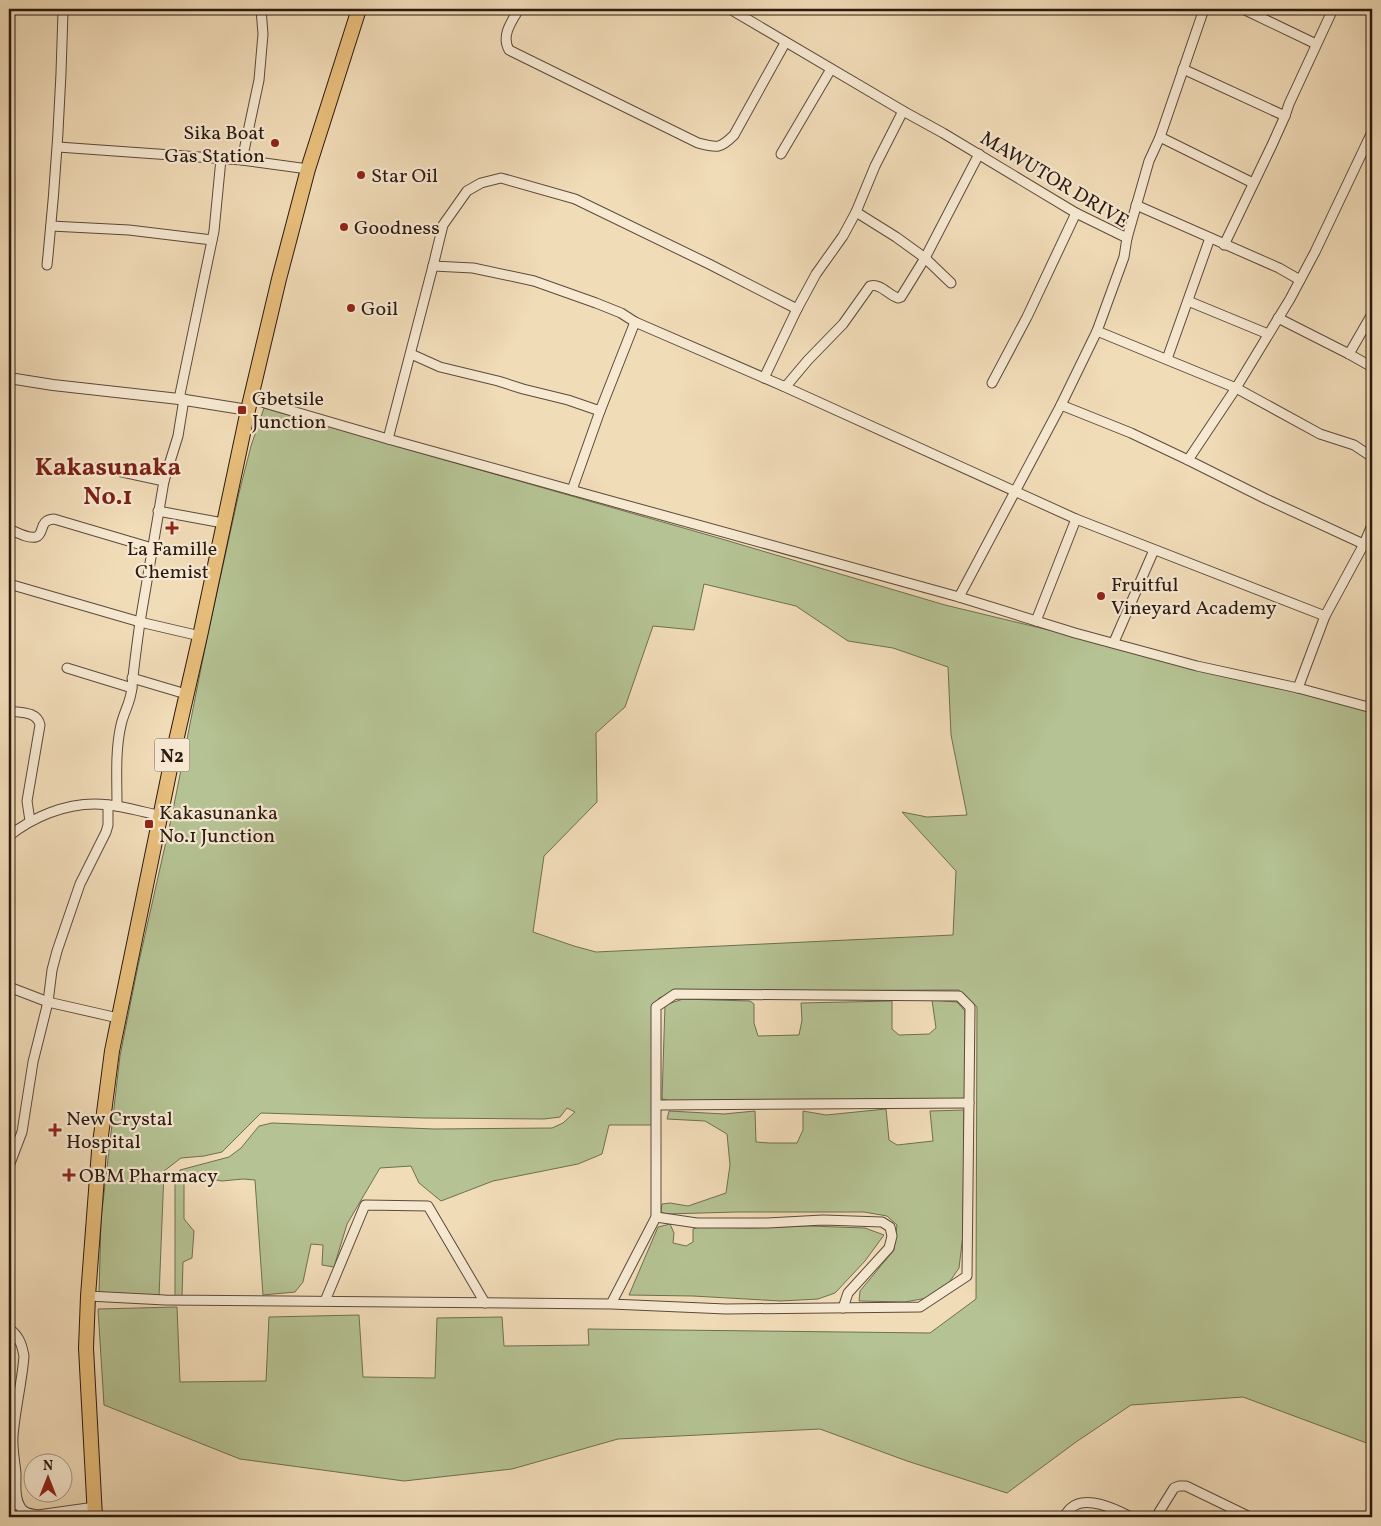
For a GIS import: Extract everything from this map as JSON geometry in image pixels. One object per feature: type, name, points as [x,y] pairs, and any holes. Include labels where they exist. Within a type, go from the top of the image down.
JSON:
[{"type":"highway","name":"N2","points":[[95,1512],[86,1348],[99,1151],[112,1051],[186,694],[249,404],[308,168],[359,9]]},
{"type":"street","points":[[47,264],[58,147],[62,77],[63,12],[60,9]]},
{"type":"street","points":[[242,160],[259,80],[263,34],[261,9]]},
{"type":"street","points":[[519,9],[505,37],[509,50],[698,143],[717,147],[724,144],[734,135],[785,43]]},
{"type":"street","name":"MAWUTOR DRIVE","points":[[730,9],[903,112],[943,132],[1076,213],[1127,238],[1124,257],[1097,331],[1061,405],[959,597]]},
{"type":"street","points":[[1127,238],[1149,161],[1160,137],[1204,9]]},
{"type":"street","points":[[1243,9],[1316,44]]},
{"type":"street","points":[[1224,245],[1333,9]]},
{"type":"street","points":[[781,154],[831,69]]},
{"type":"street","points":[[1183,69],[1285,116]]},
{"type":"street","points":[[764,378],[816,274],[843,236],[856,212],[875,166],[903,112]]},
{"type":"street","points":[[1188,460],[1236,388],[1300,280],[1372,132]]},
{"type":"street","points":[[1160,137],[1253,183]]},
{"type":"street","points":[[58,147],[242,160],[308,168]]},
{"type":"street","points":[[783,386],[787,385],[843,324],[870,286],[874,284],[893,297],[901,297],[925,258],[979,154]]},
{"type":"street","points":[[9,1166],[22,1132],[33,1062],[48,1002],[52,970],[57,951],[80,884],[106,832],[112,806],[121,724],[129,706],[140,622],[164,480],[178,436],[182,399],[212,240],[221,159]]},
{"type":"street","points":[[388,439],[443,226],[467,191],[481,183],[501,178],[575,199],[710,264],[797,309]]},
{"type":"street","points":[[1136,205],[1279,268],[1300,280]]},
{"type":"street","points":[[856,212],[925,258],[951,283]]},
{"type":"street","points":[[992,383],[1027,317],[1076,213]]},
{"type":"street","points":[[51,226],[129,230],[212,240]]},
{"type":"street","points":[[1167,360],[1210,238]]},
{"type":"street","points":[[433,266],[473,268],[534,282],[596,303],[1076,519],[1325,616]]},
{"type":"street","points":[[1188,300],[1268,334]]},
{"type":"street","points":[[1349,354],[1372,314]]},
{"type":"street","points":[[1278,318],[1372,367]]},
{"type":"street","points":[[572,490],[600,411],[635,322]]},
{"type":"street","points":[[1097,331],[1236,388],[1320,434],[1354,445],[1372,457]]},
{"type":"street","points":[[411,354],[440,367],[498,380],[600,411]]},
{"type":"street","points":[[9,378],[53,385],[182,399],[249,404],[388,439],[959,597],[1036,621],[1198,666],[1298,688],[1372,708]]},
{"type":"street","points":[[1061,405],[1131,433],[1368,546]]},
{"type":"street","points":[[99,467],[164,480]]},
{"type":"street","points":[[158,511],[223,523]]},
{"type":"street","points":[[9,529],[35,537],[48,519],[54,519],[152,548]]},
{"type":"street","points":[[1036,621],[1076,519]]},
{"type":"street","points":[[1298,688],[1325,616],[1368,546],[1372,525]]},
{"type":"street","points":[[1114,642],[1154,550]]},
{"type":"street","points":[[9,584],[140,622],[200,636]]},
{"type":"street","points":[[67,668],[132,688]]},
{"type":"street","points":[[132,678],[186,694]]},
{"type":"street","points":[[9,711],[32,714],[39,719],[40,725],[27,801],[30,821]]},
{"type":"street","points":[[9,836],[30,821],[67,806],[96,804],[161,816]]},
{"type":"street","points":[[9,987],[48,1002],[118,1018]]},
{"type":"street","points":[[88,1296],[165,1300],[611,1304],[726,1309],[920,1307],[967,1276],[970,1007],[959,996],[675,994],[656,1006],[656,1217],[611,1304]]},
{"type":"street","points":[[656,1105],[969,1103]]},
{"type":"street","points":[[325,1301],[365,1205],[428,1206],[485,1303]]},
{"type":"street","points":[[656,1217],[697,1223],[767,1223],[823,1220],[882,1222],[890,1227],[892,1236],[889,1248],[848,1293],[843,1308]]},
{"type":"street","points":[[9,1332],[12,1331],[22,1344],[24,1356],[12,1449],[16,1468],[19,1505],[30,1514],[38,1515],[95,1512]]},
{"type":"street","points":[[1156,1517],[1174,1488],[1179,1486],[1186,1486],[1250,1517]]},
{"type":"street","points":[[1064,1517],[1070,1508],[1086,1503],[1098,1503],[1108,1506],[1131,1517]]},
{"type":"street","points":[[9,1504],[19,1505]]},
{"type":"green space","points":[[264,408],[945,605],[1372,708],[1372,1445],[1243,1397],[1131,1405],[1076,1442],[1007,1493],[907,1461],[820,1429],[618,1439],[512,1469],[404,1481],[240,1459],[104,1405],[98,1309],[177,1307],[180,1382],[266,1381],[269,1317],[359,1315],[363,1377],[435,1378],[437,1318],[502,1317],[504,1346],[589,1345],[588,1329],[930,1333],[976,1299],[977,1007],[959,990],[678,991],[659,998],[652,1012],[653,1125],[609,1125],[602,1154],[578,1164],[493,1181],[441,1201],[419,1183],[411,1166],[380,1168],[347,1224],[334,1267],[322,1265],[323,1245],[311,1244],[303,1282],[295,1292],[263,1295],[255,1180],[187,1179],[184,1184],[184,1219],[194,1231],[192,1258],[183,1262],[182,1297],[175,1296],[175,1180],[180,1170],[229,1157],[241,1148],[259,1126],[272,1123],[435,1129],[552,1128],[563,1123],[575,1112],[567,1108],[560,1117],[544,1119],[424,1118],[261,1113],[222,1152],[181,1158],[164,1171],[159,1297],[99,1294],[101,1219],[120,1056],[172,815],[208,633],[251,446]],"holes":[[[704,584],[796,606],[848,641],[893,648],[948,667],[951,735],[967,815],[927,817],[902,812],[956,871],[953,935],[596,952],[533,932],[544,856],[597,802],[596,733],[625,707],[653,626],[694,630]]]},
{"type":"green space","points":[[683,999],[750,1001],[754,1004],[754,1023],[758,1036],[799,1035],[802,1020],[801,1003],[892,1001],[892,1029],[899,1035],[929,1034],[936,1028],[932,1000],[957,1002],[965,1011],[967,1098],[962,1101],[670,1101],[662,1099],[665,1005]]},
{"type":"green space","points":[[886,1109],[889,1140],[897,1145],[933,1141],[930,1111],[964,1110],[963,1235],[959,1268],[948,1284],[927,1298],[905,1302],[859,1301],[860,1291],[894,1250],[897,1225],[887,1216],[864,1212],[665,1214],[661,1212],[662,1204],[670,1203],[688,1206],[726,1193],[730,1165],[727,1134],[705,1121],[667,1119],[669,1111],[724,1114],[755,1111],[756,1142],[797,1143],[803,1130],[803,1111],[826,1115]]},
{"type":"green space","points":[[670,1224],[674,1233],[673,1243],[686,1246],[693,1242],[693,1229],[699,1227],[810,1226],[865,1228],[884,1235],[865,1261],[835,1293],[818,1299],[781,1301],[693,1296],[629,1295],[658,1227]]},
{"type":"place","name":"Sika Boat Gas Station","points":[[275,143]]},
{"type":"place","name":"Star Oil","points":[[361,175]]},
{"type":"place","name":"Goodness","points":[[344,227]]},
{"type":"place","name":"Goil","points":[[351,308]]},
{"type":"place","name":"Gbetsile Junction","points":[[242,410]]},
{"type":"place","name":"La Famille Chemist","points":[[172,528]]},
{"type":"place","name":"Fruitful Vineyard Academy","points":[[1101,596]]},
{"type":"place","name":"Kakasunanka No.1 Junction","points":[[149,824]]},
{"type":"place","name":"New Crystal Hospital","points":[[55,1130]]},
{"type":"place","name":"OBM Pharmacy","points":[[69,1175]]},
{"type":"district","name":"Kakasunaka No.1","points":[[108,480]]}]
